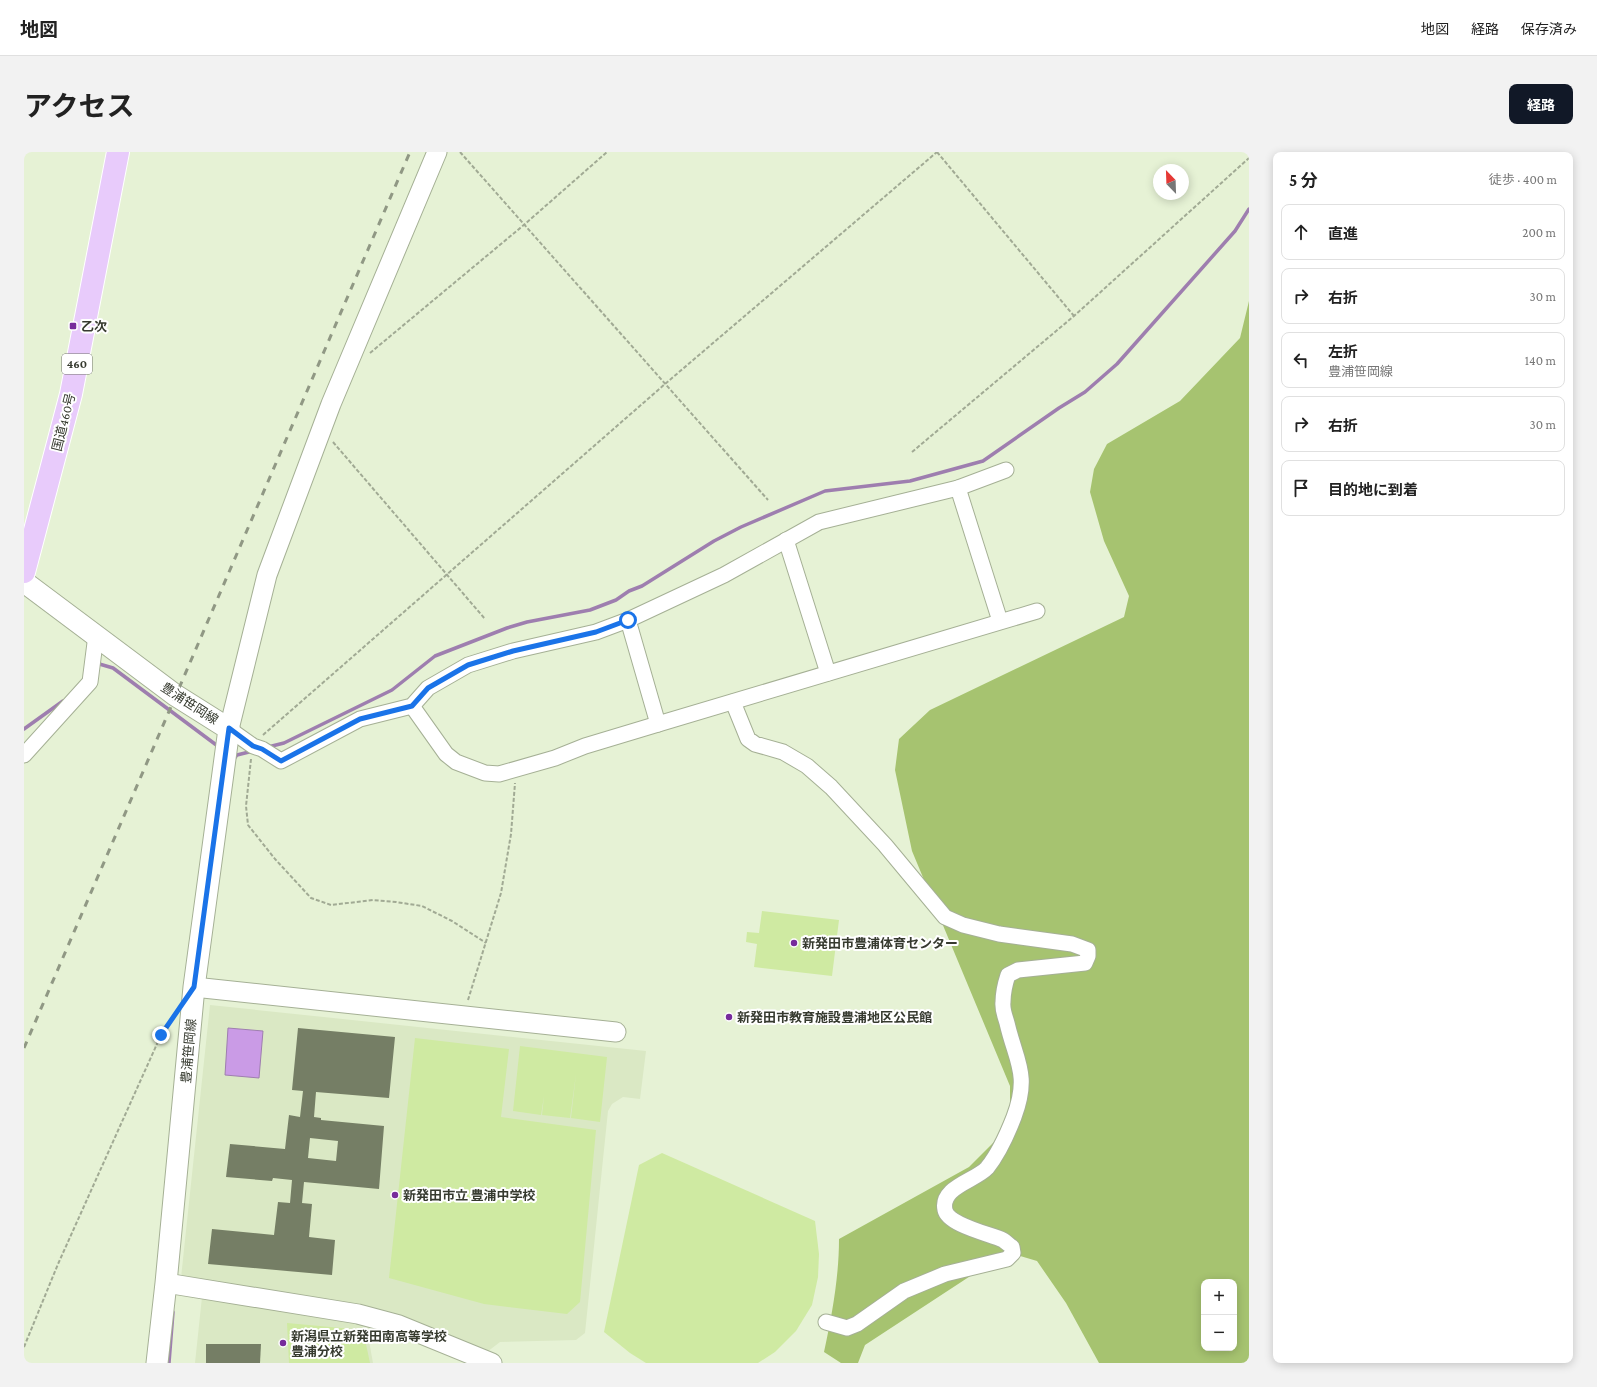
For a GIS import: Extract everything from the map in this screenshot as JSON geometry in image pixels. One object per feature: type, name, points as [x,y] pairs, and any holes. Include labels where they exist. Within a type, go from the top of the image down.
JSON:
[{"type":"highway","name":"国道460号","points":[[24,572],[71,394],[118,152]]},
{"type":"main road","name":"豊浦笹岡線","points":[[24,582],[175,695],[229,728],[194,987],[157,1363]]},
{"type":"street","points":[[437,152],[321,429],[267,575],[229,728],[253,746],[262,749],[281,761],[360,719],[412,706],[428,688],[468,665],[513,651],[596,632],[628,620],[724,575],[819,522],[958,488],[1006,470]]},
{"type":"street","points":[[958,488],[1000,621]]},
{"type":"street","points":[[786,540],[828,673]]},
{"type":"street","points":[[412,706],[446,754],[456,762],[485,773],[499,774],[658,724],[1037,611]]},
{"type":"street","points":[[628,620],[658,724]]},
{"type":"street","points":[[24,755],[90,682],[96,635]]},
{"type":"street","points":[[733,702],[748,739],[755,744],[789,755],[807,766],[831,787],[885,845],[944,917],[963,925],[999,934],[1072,944],[1088,950],[1088,956],[1085,963],[1018,970],[1008,975],[1002,1004],[1019,1063],[1021,1075],[1021,1096],[1002,1145],[986,1169],[952,1192],[944,1202],[945,1212],[951,1220],[1004,1241],[1012,1247],[1013,1253],[1007,1259],[944,1274],[904,1291],[857,1324],[847,1328],[826,1322]]},
{"type":"street","points":[[194,987],[463,1017],[616,1032]]},
{"type":"street","points":[[166,1283],[358,1314],[399,1325],[492,1363]]},
{"type":"path","points":[[460,152],[768,500]]},
{"type":"path","points":[[368,355],[525,224],[607,152]]},
{"type":"path","points":[[486,943],[452,921],[422,906],[373,900],[331,905],[311,898],[275,859],[248,825],[246,806],[253,746],[265,732],[665,384],[937,152],[1074,316]]},
{"type":"path","points":[[912,452],[1074,316],[1249,158]]},
{"type":"path","points":[[321,429],[485,620]]},
{"type":"path","points":[[463,1017],[501,894],[511,834],[516,769]]},
{"type":"path","points":[[24,1346],[58,1264],[161,1035],[178,1011]]},
{"type":"shaded area","name":"新発田市立 豊浦中学校","points":[[210,1005],[646,1051],[640,1099],[623,1097],[612,1104],[608,1111],[585,1333],[576,1340],[500,1342],[487,1352],[181,1278]]},
{"type":"shaded area","points":[[228,1028],[263,1031],[259,1078],[225,1075]]},
{"type":"shaded area","name":"新潟県立新発田南高等学校 豊浦分校","points":[[202,1297],[366,1324],[373,1363],[195,1363]]},
{"type":"green space","points":[[1249,301],[1249,1363],[1099,1363],[1066,1303],[1037,1261],[1007,1252],[865,1345],[858,1363],[841,1363],[824,1352],[830,1324],[838,1267],[839,1239],[969,1167],[997,1139],[1010,1119],[1010,1086],[912,851],[895,770],[899,739],[930,710],[1124,617],[1129,596],[1104,541],[1090,492],[1094,469],[1107,444],[1180,401],[1240,338]]},
{"type":"green space","name":"新発田市豊浦体育センター","points":[[762,911],[839,920],[832,976],[754,967],[757,944],[746,942],[747,932],[759,933]]},
{"type":"green space","points":[[415,1038],[509,1049],[501,1117],[596,1130],[580,1302],[567,1314],[484,1304],[389,1278]]},
{"type":"green space","points":[[520,1046],[607,1057],[600,1122],[571,1118],[576,1074],[570,1118],[542,1115],[544,1096],[541,1115],[513,1111]]},
{"type":"green space","points":[[662,1153],[815,1221],[819,1254],[818,1277],[812,1305],[796,1331],[775,1352],[758,1363],[646,1363],[630,1353],[604,1332],[639,1165]]},
{"type":"green space","points":[[287,1323],[363,1330],[370,1363],[289,1363]]},
{"type":"building","points":[[298,1028],[395,1037],[389,1098],[316,1092],[314,1117],[321,1118],[321,1120],[384,1126],[379,1189],[304,1182],[302,1203],[312,1204],[309,1237],[335,1240],[332,1275],[208,1264],[212,1229],[274,1235],[278,1202],[290,1203],[292,1180],[273,1178],[272,1181],[226,1177],[230,1144],[285,1149],[289,1115],[300,1117],[303,1091],[292,1090]],"holes":[[[310,1138],[338,1141],[336,1161],[308,1158]]]},
{"type":"building","points":[[206,1344],[261,1344],[260,1363],[206,1363]]},
{"type":"waterway","points":[[268,747],[284,743],[392,690],[435,656],[507,628],[527,622],[590,610],[616,600],[629,591],[642,586],[714,541],[741,527],[825,491],[910,481],[983,461],[1059,408],[1085,392],[1117,364],[1235,231],[1249,209]]},
{"type":"waterway","points":[[96,663],[113,668],[219,747]]},
{"type":"waterway","points":[[24,729],[63,701]]},
{"type":"waterway","points":[[234,759],[237,755],[253,751]]},
{"type":"waterway","points":[[169,1363],[173,1312]]},
{"type":"railway","points":[[24,1048],[410,152]]},
{"type":"place","name":"乙次","points":[[73,326]]},
{"type":"place","name":"新発田市豊浦体育センター","points":[[794,943]]},
{"type":"place","name":"新発田市教育施設豊浦地区公民館","points":[[729,1017]]},
{"type":"place","name":"新発田市立 豊浦中学校","points":[[395,1195]]},
{"type":"place","name":"新潟県立新発田南高等学校 豊浦分校","points":[[283,1343]]},
{"type":"route","points":[[161,1035],[194,987],[229,728],[253,746],[262,749],[281,761],[360,719],[412,706],[428,688],[468,665],[513,651],[596,632],[628,620]]}]
